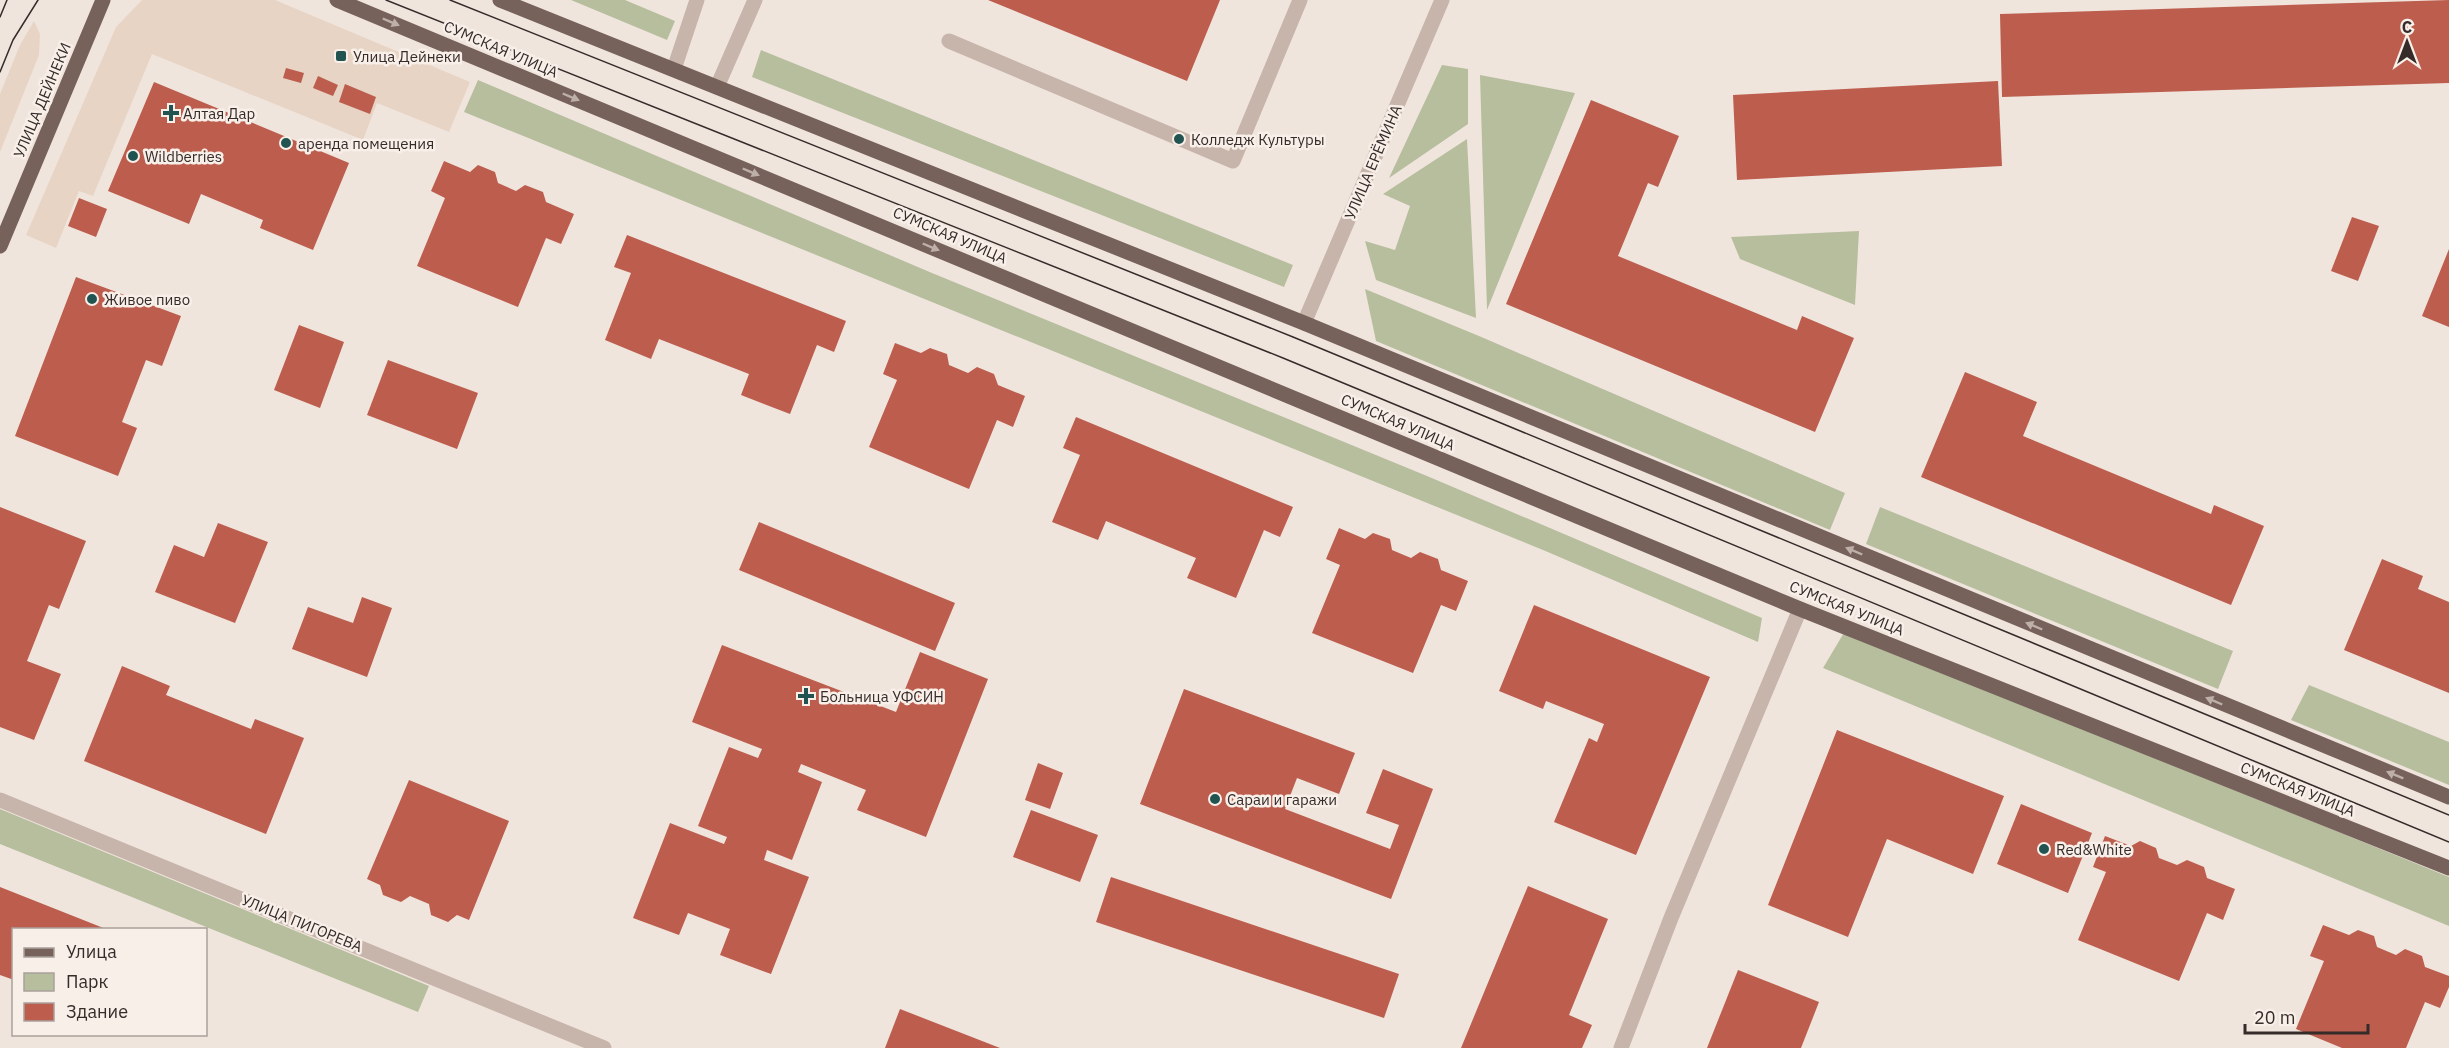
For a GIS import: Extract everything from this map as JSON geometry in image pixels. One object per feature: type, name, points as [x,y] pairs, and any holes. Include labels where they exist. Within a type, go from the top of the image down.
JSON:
[{"type":"main road","name":"УЛИЦА ДЕЙНЕКИ","points":[[0,246],[103,0]]},
{"type":"main road","name":"СУМСКАЯ УЛИЦА","points":[[337,0],[1800,609],[2449,868]]},
{"type":"main road","points":[[500,0],[1304,323],[2449,797]]},
{"type":"street","points":[[674,69],[698,0]]},
{"type":"street","points":[[717,87],[755,0]]},
{"type":"street","points":[[949,41],[1233,161],[1300,0]]},
{"type":"street","name":"УЛИЦА ЕРЁМИНА","points":[[1304,323],[1442,0]]},
{"type":"street","points":[[1621,1048],[1671,918],[1800,609]]},
{"type":"street","name":"УЛИЦА ПИГОРЕВА","points":[[0,800],[604,1048]]},
{"type":"green space","points":[[571,0],[625,0],[675,21],[667,40]]},
{"type":"green space","points":[[761,50],[1293,265],[1284,287],[752,77]]},
{"type":"green space","points":[[1442,65],[1468,69],[1468,124],[1389,178]]},
{"type":"green space","points":[[1480,75],[1575,93],[1487,310]]},
{"type":"green space","points":[[478,80],[932,273],[1427,476],[1762,618],[1758,642],[1543,550],[464,112]]},
{"type":"green space","points":[[1467,139],[1476,318],[1376,280],[1365,241],[1395,250],[1410,206],[1383,194]]},
{"type":"green space","points":[[1859,231],[1855,305],[1740,259],[1731,237]]},
{"type":"green space","points":[[1365,289],[1845,493],[1830,530],[1376,341]]},
{"type":"green space","points":[[1880,507],[2233,651],[2218,689],[1866,544]]},
{"type":"green space","points":[[1845,631],[2449,877],[2449,926],[1823,668]]},
{"type":"green space","points":[[2309,685],[2449,742],[2449,785],[2291,720]]},
{"type":"green space","points":[[0,809],[429,986],[418,1012],[0,844]]},
{"type":"shaded area","points":[[142,0],[275,0],[470,82],[449,132],[377,103],[363,140],[152,54],[93,196],[79,191],[56,248],[26,235],[116,27]]},
{"type":"shaded area","points":[[34,21],[40,34],[39,55],[0,152],[0,94],[20,45]]},
{"type":"building","points":[[988,0],[1220,0],[1187,81]]},
{"type":"building","points":[[2449,0],[2449,83],[2002,97],[2000,14]]},
{"type":"building","points":[[286,68],[304,73],[301,83],[283,78]]},
{"type":"building","points":[[318,76],[338,85],[333,96],[313,88]]},
{"type":"building","points":[[1998,81],[2002,166],[1737,180],[1733,95]]},
{"type":"building","points":[[154,82],[349,163],[313,250],[260,228],[263,220],[201,194],[189,224],[108,191]]},
{"type":"building","points":[[345,84],[376,97],[370,114],[339,102]]},
{"type":"building","points":[[1591,100],[1679,136],[1658,187],[1648,183],[1618,256],[1797,330],[1802,316],[1854,338],[1815,432],[1506,304]]},
{"type":"building","points":[[444,161],[470,172],[478,165],[495,172],[498,183],[516,191],[525,185],[543,192],[546,202],[574,214],[561,244],[546,238],[518,307],[417,266],[445,198],[431,191]]},
{"type":"building","points":[[79,198],[107,209],[96,237],[68,226]]},
{"type":"building","points":[[2352,217],[2379,226],[2358,281],[2331,271]]},
{"type":"building","points":[[627,235],[846,321],[834,352],[817,345],[790,414],[741,395],[749,374],[659,339],[651,359],[605,340],[631,273],[614,267]]},
{"type":"building","points":[[2449,249],[2449,327],[2422,316]]},
{"type":"building","points":[[76,277],[181,316],[162,366],[146,360],[122,422],[137,428],[118,476],[15,436]]},
{"type":"building","points":[[299,325],[344,342],[320,408],[274,390]]},
{"type":"building","points":[[895,343],[921,353],[930,348],[947,354],[949,365],[968,373],[977,367],[994,374],[998,385],[1025,396],[1013,427],[997,420],[969,489],[869,447],[897,380],[883,374]]},
{"type":"building","points":[[388,360],[478,393],[457,449],[367,415]]},
{"type":"building","points":[[1965,372],[2037,402],[2023,436],[2211,514],[2214,505],[2264,526],[2231,605],[1921,477]]},
{"type":"building","points":[[1076,417],[1293,507],[1280,537],[1264,530],[1236,598],[1187,578],[1196,558],[1106,521],[1098,540],[1052,522],[1080,455],[1063,448]]},
{"type":"building","points":[[0,507],[86,541],[59,609],[49,605],[27,661],[61,674],[34,740],[0,727]]},
{"type":"building","points":[[759,522],[955,603],[935,651],[739,570]]},
{"type":"building","points":[[218,523],[268,542],[235,623],[155,592],[174,545],[204,557]]},
{"type":"building","points":[[1339,528],[1365,539],[1373,533],[1390,539],[1392,550],[1411,558],[1420,552],[1438,559],[1441,570],[1468,581],[1456,611],[1441,605],[1413,673],[1312,633],[1340,565],[1326,559]]},
{"type":"building","points":[[2382,559],[2423,576],[2418,589],[2449,602],[2449,693],[2344,650]]},
{"type":"building","points":[[362,597],[392,608],[367,677],[292,649],[308,607],[353,623]]},
{"type":"building","points":[[1534,605],[1710,677],[1636,855],[1554,822],[1589,738],[1597,742],[1604,724],[1546,701],[1543,709],[1499,691]]},
{"type":"building","points":[[722,645],[896,712],[920,652],[988,679],[926,837],[857,810],[866,790],[801,764],[798,772],[822,782],[792,860],[767,850],[764,860],[809,877],[771,974],[720,955],[730,929],[688,913],[679,935],[633,918],[670,823],[724,844],[727,837],[698,826],[729,747],[758,758],[762,749],[692,722]]},
{"type":"building","points":[[122,666],[170,686],[166,695],[251,729],[255,719],[304,738],[266,834],[84,761]]},
{"type":"building","name":"Сараи и гаражи","points":[[1184,689],[1355,753],[1339,794],[1297,778],[1285,809],[1390,849],[1399,825],[1366,813],[1383,769],[1433,789],[1391,899],[1140,804]]},
{"type":"building","points":[[1837,730],[2004,796],[1973,874],[1887,839],[1848,937],[1768,905]]},
{"type":"building","points":[[1038,763],[1063,773],[1050,809],[1025,800]]},
{"type":"building","points":[[409,780],[509,821],[469,920],[457,915],[448,922],[431,915],[429,904],[410,896],[401,902],[383,895],[380,885],[367,879]]},
{"type":"building","name":"Red&White","points":[[2021,804],[2092,833],[2068,893],[1997,864]]},
{"type":"building","points":[[1031,810],[1098,835],[1080,882],[1013,857]]},
{"type":"building","points":[[2105,836],[2131,846],[2140,841],[2156,848],[2159,858],[2177,865],[2187,860],[2204,867],[2207,878],[2235,889],[2223,920],[2207,913],[2179,981],[2078,940],[2106,872],[2093,867]]},
{"type":"building","points":[[1111,877],[1399,974],[1384,1018],[1096,922]]},
{"type":"building","points":[[1528,886],[1608,919],[1569,1015],[1592,1025],[1582,1048],[1461,1048]]},
{"type":"building","points":[[0,887],[103,928],[12,928],[12,979],[0,975]]},
{"type":"building","points":[[2323,925],[2349,935],[2358,930],[2374,936],[2377,947],[2396,955],[2405,949],[2422,956],[2425,967],[2449,976],[2449,987],[2440,1008],[2425,1002],[2406,1048],[2342,1048],[2296,1029],[2324,961],[2310,956]]},
{"type":"building","points":[[1738,970],[1819,1002],[1801,1048],[1707,1048]]},
{"type":"building","points":[[900,1009],[1000,1048],[885,1048]]},
{"type":"tram line","points":[[0,17],[7,0]]},
{"type":"tram line","points":[[0,72],[13,40],[38,0]]},
{"type":"tram line","points":[[386,0],[1283,358],[2449,842]]},
{"type":"tram line","points":[[450,0],[1293,337],[2449,815]]},
{"type":"place","name":"Улица Дейнеки","points":[[341,56]]},
{"type":"place","name":"Алтая Дар","points":[[171,113]]},
{"type":"place","name":"Колледж Культуры","points":[[1179,139]]},
{"type":"place","name":"аренда помещения","points":[[286,143]]},
{"type":"place","name":"Wildberries","points":[[133,156]]},
{"type":"place","name":"Живое пиво","points":[[92,299]]},
{"type":"place","name":"Больница УФСИН","points":[[806,696]]},
{"type":"place","name":"Сараи и гаражи","points":[[1215,799]]},
{"type":"place","name":"Red&White","points":[[2044,849]]}]
